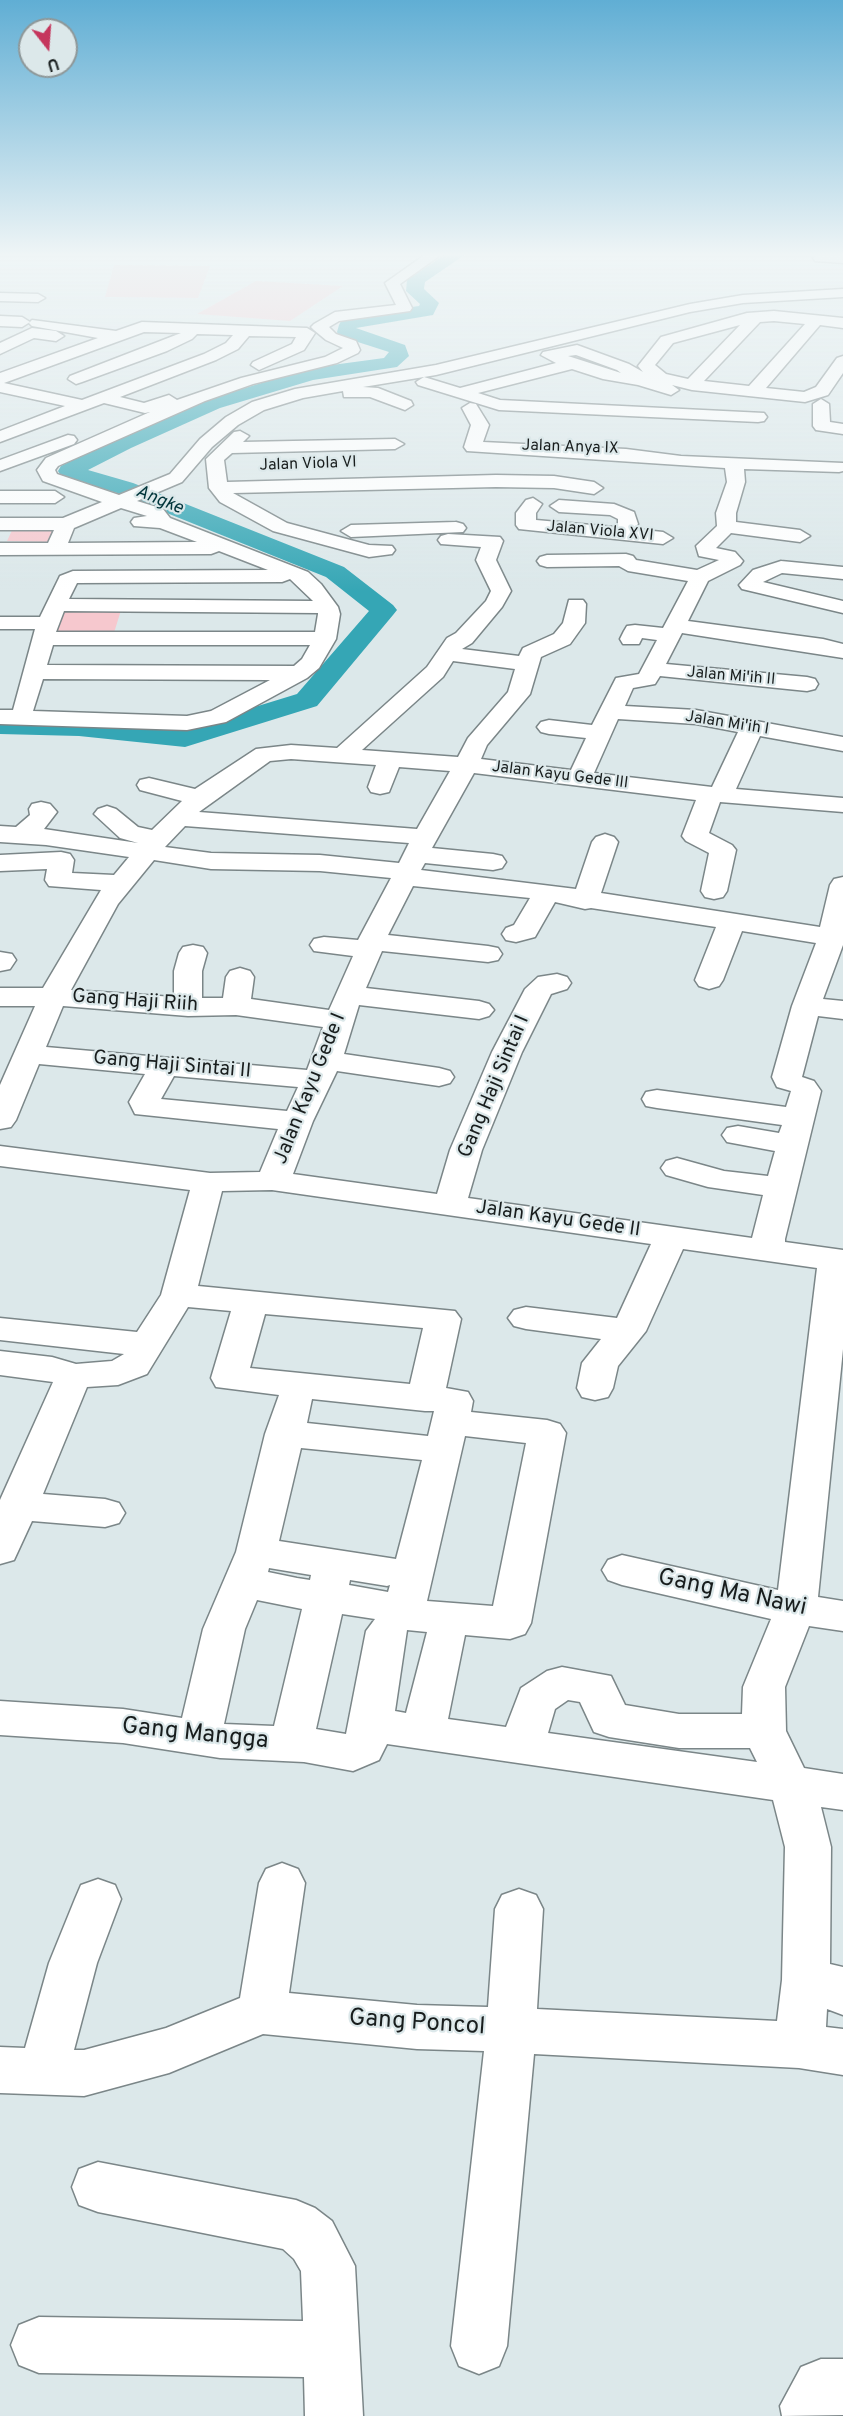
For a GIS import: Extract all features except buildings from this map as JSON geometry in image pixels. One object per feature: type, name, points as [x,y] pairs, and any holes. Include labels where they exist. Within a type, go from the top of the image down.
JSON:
[{"type":"street","points":[[0,379],[11,367]]},
{"type":"street","points":[[24,367],[125,390]]},
{"type":"street","points":[[64,377],[98,367]]},
{"type":"street","points":[[0,437],[184,367]]},
{"type":"street","points":[[104,398],[151,407],[256,367]]},
{"type":"street","points":[[0,477],[52,462],[199,397],[247,381],[304,367]]},
{"type":"street","points":[[55,549],[73,522],[176,478],[206,443],[232,422],[258,406],[301,393],[459,367]]},
{"type":"street","points":[[482,367],[424,382],[465,400],[499,405],[580,409],[655,419],[758,408],[821,404],[843,406]]},
{"type":"street","points":[[465,400],[531,367]]},
{"type":"street","points":[[588,367],[609,376],[698,390]]},
{"type":"street","points":[[622,367],[639,376],[646,383]]},
{"type":"street","points":[[647,367],[660,377],[758,408],[813,396],[822,391],[839,367]]},
{"type":"street","points":[[655,419],[698,390],[716,367]]},
{"type":"street","points":[[730,432],[758,408],[786,367]]},
{"type":"street","points":[[138,370],[163,375]]},
{"type":"street","points":[[576,385],[609,376]]},
{"type":"street","points":[[580,409],[646,383]]},
{"type":"street","points":[[0,387],[81,405]]},
{"type":"street","points":[[499,405],[554,391]]},
{"type":"street","points":[[385,550],[369,551],[313,533],[280,527],[242,508],[218,488],[215,459],[258,420],[283,408],[372,392],[405,405]]},
{"type":"street","points":[[5,408],[28,393]]},
{"type":"street","points":[[301,393],[314,404],[344,405],[345,409]]},
{"type":"street","points":[[465,400],[480,425],[473,447],[626,454],[681,461],[815,466],[823,482],[841,476]]},
{"type":"street","points":[[821,404],[822,426],[843,429]]},
{"type":"street","name":"Jalan Anya IX","points":[[499,405],[489,442],[492,444],[650,446]]},
{"type":"street","points":[[0,466],[74,437],[35,423],[5,408]]},
{"type":"street","points":[[246,430],[281,429]]},
{"type":"street","points":[[226,448],[396,440],[402,463],[400,482],[410,515]]},
{"type":"street","points":[[52,462],[46,470],[49,477],[156,513],[163,522]]},
{"type":"street","points":[[727,527],[726,513],[736,482],[734,463]]},
{"type":"street","points":[[554,482],[559,465],[602,465]]},
{"type":"street","name":"Jalan Viola VI","points":[[215,468],[238,467]]},
{"type":"street","points":[[218,488],[496,481],[554,482],[594,488]]},
{"type":"street","name":"Jalan Viola XVI","points":[[496,481],[526,513],[526,525],[663,538]]},
{"type":"street","points":[[336,484],[339,504]]},
{"type":"street","points":[[0,497],[55,497]]},
{"type":"street","points":[[242,508],[287,508]]},
{"type":"street","points":[[313,533],[410,515],[452,534],[493,541],[486,560],[501,591],[495,603],[447,654],[435,672],[348,750],[347,756]]},
{"type":"street","points":[[0,717],[187,723],[218,717],[299,673],[311,663],[325,639],[328,607],[314,588],[301,576],[163,522],[73,522],[2,527]]},
{"type":"street","points":[[627,536],[626,560],[628,565],[700,577],[723,567],[733,559],[706,552],[706,546],[727,527],[800,536]]},
{"type":"street","points":[[0,549],[230,548]]},
{"type":"street","points":[[547,561],[626,560]]},
{"type":"street","points":[[723,567],[760,574]]},
{"type":"street","points":[[842,614],[752,587],[749,583],[760,574],[781,567],[843,573]]},
{"type":"street","points":[[11,709],[33,672],[49,622],[67,580],[82,576],[301,576]]},
{"type":"street","points":[[579,778],[624,683],[647,678],[654,669],[700,577]]},
{"type":"street","points":[[447,654],[528,664],[531,653],[562,639],[574,623],[576,604]]},
{"type":"street","points":[[0,623],[49,622],[127,606],[328,607]]},
{"type":"street","points":[[116,638],[127,606]]},
{"type":"street","points":[[49,622],[116,638],[325,639]]},
{"type":"street","points":[[636,630],[674,630],[823,646],[830,650],[843,651]]},
{"type":"street","name":"Jalan Kayu Gede I","points":[[0,1156],[211,1183],[273,1180],[297,1121],[322,1070],[344,1008],[363,968],[370,946],[476,743],[519,694],[528,664]]},
{"type":"street","name":"Jalan Mi'ih II","points":[[654,669],[807,684]]},
{"type":"street","points":[[33,672],[299,673]]},
{"type":"street","points":[[11,709],[232,709]]},
{"type":"street","name":"Jalan Mi'ih I","points":[[549,727],[696,717],[843,744]]},
{"type":"street","points":[[714,891],[723,850],[694,836],[752,727]]},
{"type":"street","name":"Jalan Kayu Gede III","points":[[277,752],[466,765],[716,794],[843,805]]},
{"type":"street","name":"Gang Haji Riih","points":[[277,752],[264,754],[251,762],[199,798],[177,818],[106,901],[53,997],[188,1007],[479,1010]]},
{"type":"street","points":[[380,787],[390,759]]},
{"type":"street","points":[[149,785],[199,798]]},
{"type":"street","points":[[11,835],[42,819],[44,812],[41,809]]},
{"type":"street","points":[[107,814],[129,833],[152,846]]},
{"type":"street","points":[[177,818],[334,831],[414,860],[546,893],[585,901],[832,937]]},
{"type":"street","points":[[320,863],[334,831]]},
{"type":"street","points":[[11,835],[152,846],[211,861],[493,862]]},
{"type":"street","points":[[585,901],[605,842]]},
{"type":"street","points":[[0,863],[58,859],[62,861],[58,880],[120,884]]},
{"type":"street","points":[[768,1250],[768,1239],[806,1091],[787,1077],[806,1006],[832,937],[843,885]]},
{"type":"street","points":[[516,934],[525,931],[546,893]]},
{"type":"street","points":[[709,980],[732,922]]},
{"type":"street","points":[[324,945],[488,954]]},
{"type":"street","points":[[188,1007],[188,971],[193,953]]},
{"type":"street","points":[[236,1006],[240,977]]},
{"type":"street","name":"Gang Haji Sintai I","points":[[450,1205],[466,1150],[507,1052],[539,988],[548,983],[556,983]]},
{"type":"street","points":[[0,997],[53,997],[0,1120]]},
{"type":"street","points":[[806,1006],[843,1010]]},
{"type":"street","name":"Gang Haji Sintai II","points":[[27,1054],[165,1066],[322,1070],[439,1077]]},
{"type":"street","points":[[165,1066],[144,1102],[146,1107],[297,1121]]},
{"type":"street","points":[[657,1099],[796,1132]]},
{"type":"street","points":[[738,1135],[796,1132]]},
{"type":"street","points":[[676,1168],[719,1180],[781,1187]]},
{"type":"street","name":"Jalan Kayu Gede II","points":[[273,1180],[839,1260]]},
{"type":"street","points":[[0,1364],[52,1369],[76,1376],[127,1371],[149,1345],[178,1295],[207,1186],[211,1183]]},
{"type":"street","points":[[596,1388],[600,1363],[628,1331],[648,1292],[671,1236]]},
{"type":"street","points":[[821,2049],[825,1986],[808,1847],[802,1818],[790,1785],[764,1731],[764,1687],[774,1655],[796,1609],[839,1260]]},
{"type":"street","points":[[178,1295],[443,1319],[438,1411],[403,1614],[510,1623],[547,1433],[438,1411],[229,1378],[250,1302]]},
{"type":"street","points":[[526,1318],[628,1331]]},
{"type":"street","points":[[0,1329],[149,1345]]},
{"type":"street","points":[[0,1550],[16,1506],[71,1382],[76,1376]]},
{"type":"street","points":[[199,1737],[224,1629],[250,1567],[289,1417],[421,1447]]},
{"type":"street","points":[[16,1506],[105,1513]]},
{"type":"street","points":[[250,1567],[330,1579],[384,1602],[371,1725],[843,1792]]},
{"type":"street","name":"Gang Ma Nawi","points":[[622,1570],[796,1609],[843,1616]]},
{"type":"street","points":[[291,1744],[330,1579]]},
{"type":"street","points":[[423,1732],[445,1637]]},
{"type":"street","points":[[522,1747],[536,1700],[562,1683],[596,1688],[609,1720],[679,1731],[764,1731]]},
{"type":"street","name":"Gang Mangga","points":[[0,1718],[123,1726],[199,1737],[291,1744],[353,1752],[364,1748],[371,1725]]},
{"type":"street","points":[[262,2012],[282,1883]]},
{"type":"street","points":[[22,2071],[73,1963],[98,1899]]},
{"type":"street","points":[[479,2346],[511,2030],[519,1909]]},
{"type":"street","name":"Gang Poncol","points":[[22,2071],[84,2073],[169,2050],[262,2012],[417,2027],[511,2030],[821,2049]]},
{"type":"street","points":[[98,2187],[296,2226],[313,2240],[328,2266],[334,2416]]},
{"type":"street","points":[[39,2344],[332,2349]]},
{"type":"street","points":[[811,2416],[808,2406],[821,2387],[843,2387]]},
{"type":"shaded area","points":[[14,526],[59,526],[53,542],[7,541]]},
{"type":"shaded area","points":[[60,606],[122,607],[113,636],[51,636]]},
{"type":"waterway","name":"Angke","points":[[0,725],[79,727],[185,738],[307,700],[384,610],[335,572],[125,488],[69,471],[123,443],[213,404],[310,374],[363,367]]}]
